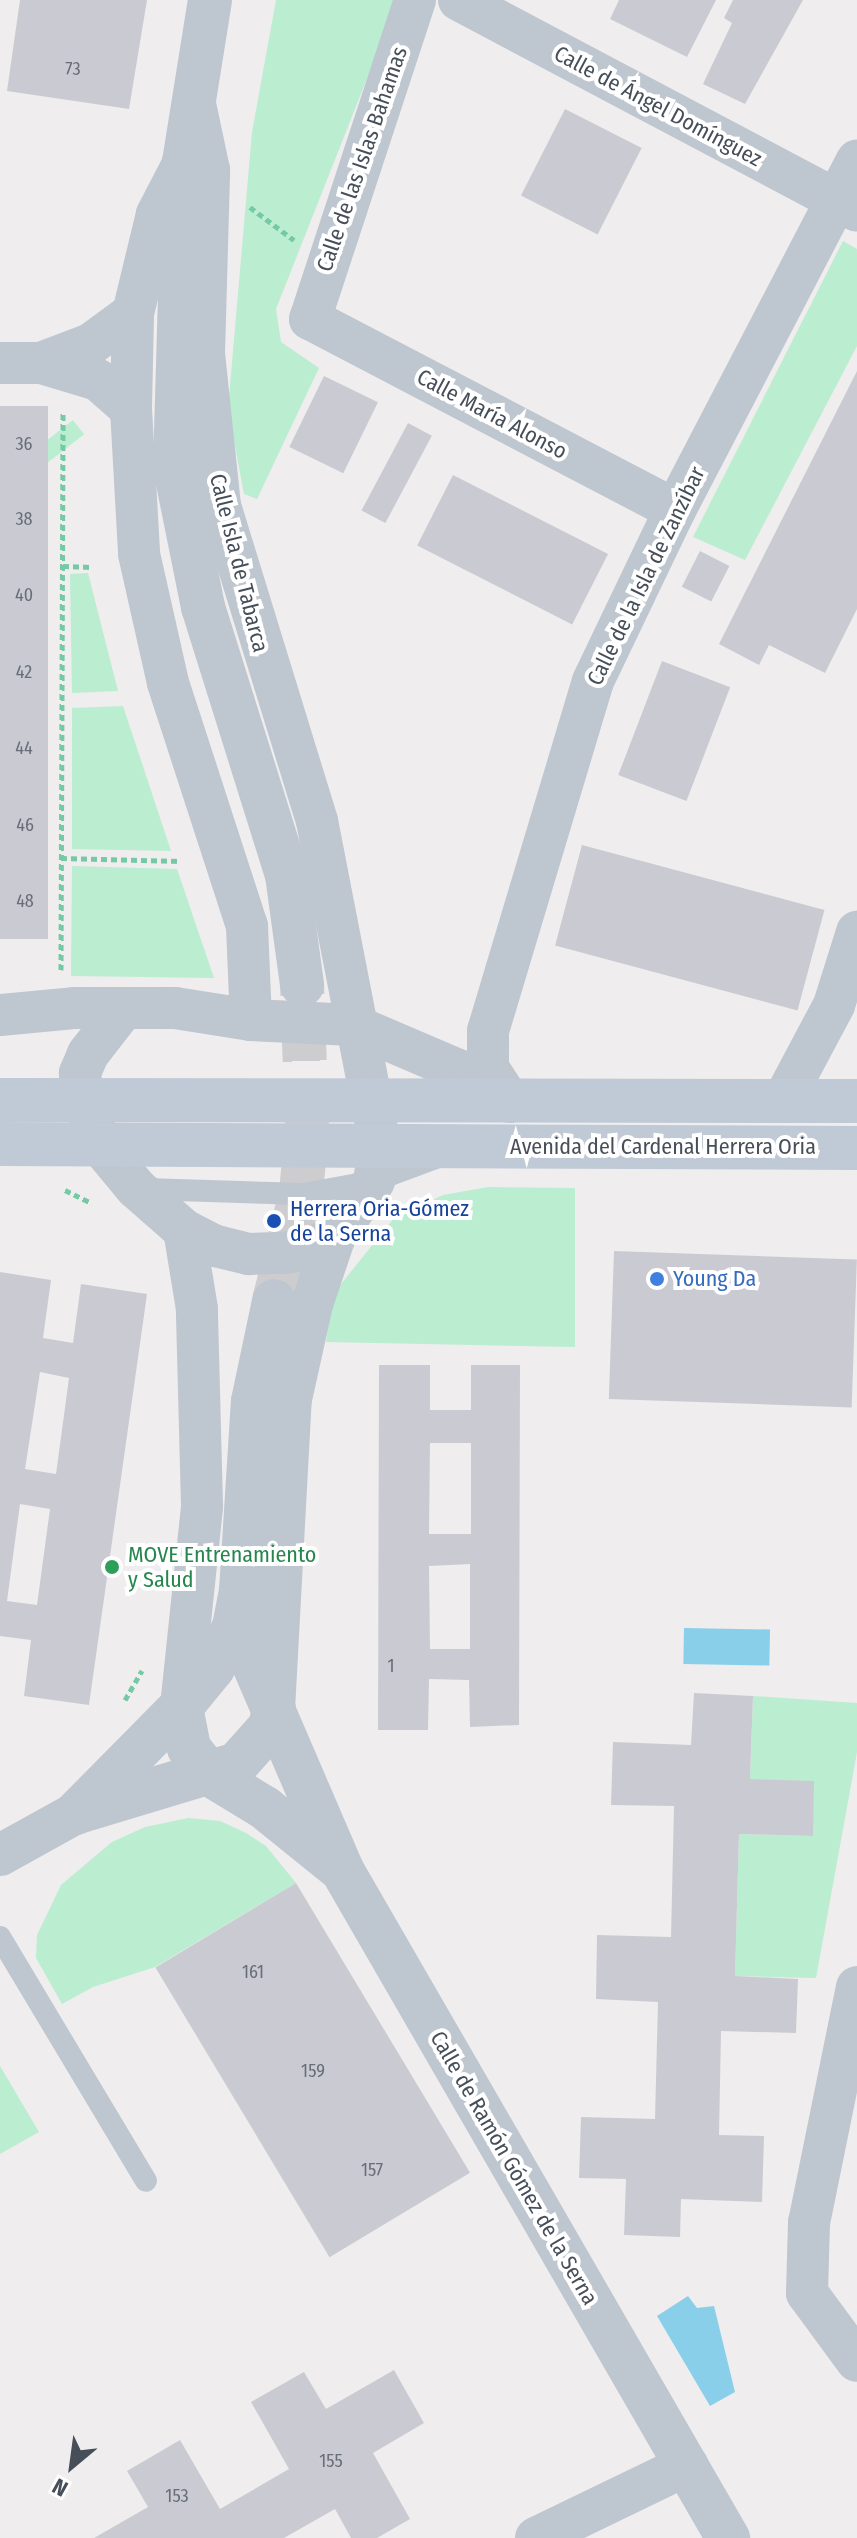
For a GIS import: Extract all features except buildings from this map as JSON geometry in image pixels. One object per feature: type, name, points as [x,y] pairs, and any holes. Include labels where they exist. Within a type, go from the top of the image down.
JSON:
[{"type":"main road","name":"Avenida del Cardenal Herrera Oria","points":[[0,1100],[857,1101]]},
{"type":"main road","name":"Avenida del Cardenal Herrera Oria","points":[[0,1144],[377,1163],[469,1146],[857,1148]]},
{"type":"street","name":"Calle Isla de Tabarca","points":[[210,0],[192,91],[184,162],[175,468],[203,607],[287,875],[302,985]]},
{"type":"street","name":"Calle de las Islas Bahamas","points":[[310,319],[415,0]]},
{"type":"street","name":"Calle de Ángel Domínguez","points":[[459,0],[847,206]]},
{"type":"street","name":"Calle Isla de Tabarca","points":[[192,91],[209,170],[204,354],[220,506],[317,821],[353,1025]]},
{"type":"street","name":"Calle de la Isla de Zanzíbar","points":[[510,1102],[488,1068],[488,1031],[593,681],[675,510],[847,206],[857,161]]},
{"type":"street","name":"Calle Isla de Tabarca","points":[[184,162],[157,214],[133,313],[131,409],[139,554],[168,683],[247,926],[251,1020]]},
{"type":"street","points":[[41,363],[91,344],[133,313]]},
{"type":"street","name":"Calle María Alonso","points":[[310,319],[675,510]]},
{"type":"street","points":[[0,363],[41,363],[98,380],[131,409]]},
{"type":"street","points":[[783,1101],[834,1005],[857,932]]},
{"type":"street","name":"Avenida del Cardenal Herrera Oria","points":[[0,1015],[175,1008],[251,1020],[353,1025],[458,1070],[510,1102]]},
{"type":"street","points":[[123,1009],[88,1054],[80,1073],[83,1100],[102,1147],[136,1188],[184,1230],[216,1246],[249,1254],[310,1249],[335,1236],[377,1163],[370,1100],[353,1025]]},
{"type":"street","name":"Calle de Ramón Gómez de la Serna","points":[[184,1230],[197,1309],[202,1506],[181,1707],[189,1748],[209,1774],[265,1808],[342,1870]]},
{"type":"street","name":"Calle de Ramón Gómez de la Serna","points":[[0,1855],[76,1813],[237,1764],[270,1727],[274,1709],[291,1399],[312,1304],[335,1236]]},
{"type":"street","name":"Calle de Ramón Gómez de la Serna","points":[[274,1301],[253,1401],[241,1591],[247,1649],[342,1870],[728,2538]]},
{"type":"street","name":"Calle de Ramón Gómez de la Serna","points":[[76,1813],[181,1707],[225,1648],[241,1591]]},
{"type":"street","points":[[857,1987],[809,2222],[807,2293],[857,2361]]},
{"type":"street","points":[[536,2538],[687,2465]]},
{"type":"lane","name":"Avenida del Cardenal Herrera Oria","points":[[136,1188],[182,1194],[304,1194],[377,1163]]},
{"type":"lane","points":[[0,1937],[146,2181]]},
{"type":"path","points":[[250,207],[326,263]]},
{"type":"path","points":[[61,961],[64,424]]},
{"type":"path","points":[[63,566],[93,567]]},
{"type":"path","points":[[61,858],[181,861]]},
{"type":"path","points":[[55,1187],[97,1205]]},
{"type":"path","points":[[123,1705],[147,1660]]},
{"type":"green space","points":[[276,0],[398,0],[276,309],[281,342],[319,368],[257,499],[244,494],[228,409],[252,132]]},
{"type":"green space","points":[[843,241],[857,249],[857,346],[745,560],[693,537]]},
{"type":"green space","points":[[73,420],[84,434],[0,500],[0,477]]},
{"type":"green space","points":[[88,573],[118,691],[72,693],[70,574]]},
{"type":"green space","points":[[123,706],[171,851],[72,849],[72,708]]},
{"type":"green space","points":[[72,866],[177,869],[214,978],[71,976]]},
{"type":"green space","points":[[488,1187],[575,1188],[575,1347],[326,1342],[333,1294],[394,1218],[443,1195]]},
{"type":"green space","points":[[753,1696],[857,1703],[857,1752],[816,1978],[735,1976],[739,1834],[813,1836],[750,1779]]},
{"type":"green space","points":[[188,1818],[220,1821],[246,1833],[266,1846],[296,1883],[155,1967],[93,1987],[62,2004],[36,1958],[37,1935],[61,1885],[112,1842],[145,1827]]},
{"type":"green space","points":[[0,2066],[39,2132],[0,2154]]},
{"type":"water","points":[[684,1628],[770,1630],[769,1665],[683,1664]]},
{"type":"water","points":[[688,2296],[697,2308],[714,2306],[735,2392],[710,2406],[657,2316]]},
{"type":"tunnel","points":[[274,1301],[301,1193],[307,1127],[302,985]]},
{"type":"place","name":"Herrera Oria-Gómez de la Serna","points":[[274,1221]]},
{"type":"place","name":"Young Da","points":[[657,1279]]},
{"type":"place","name":"MOVE Entrenamiento y Salud","points":[[112,1567]]}]
